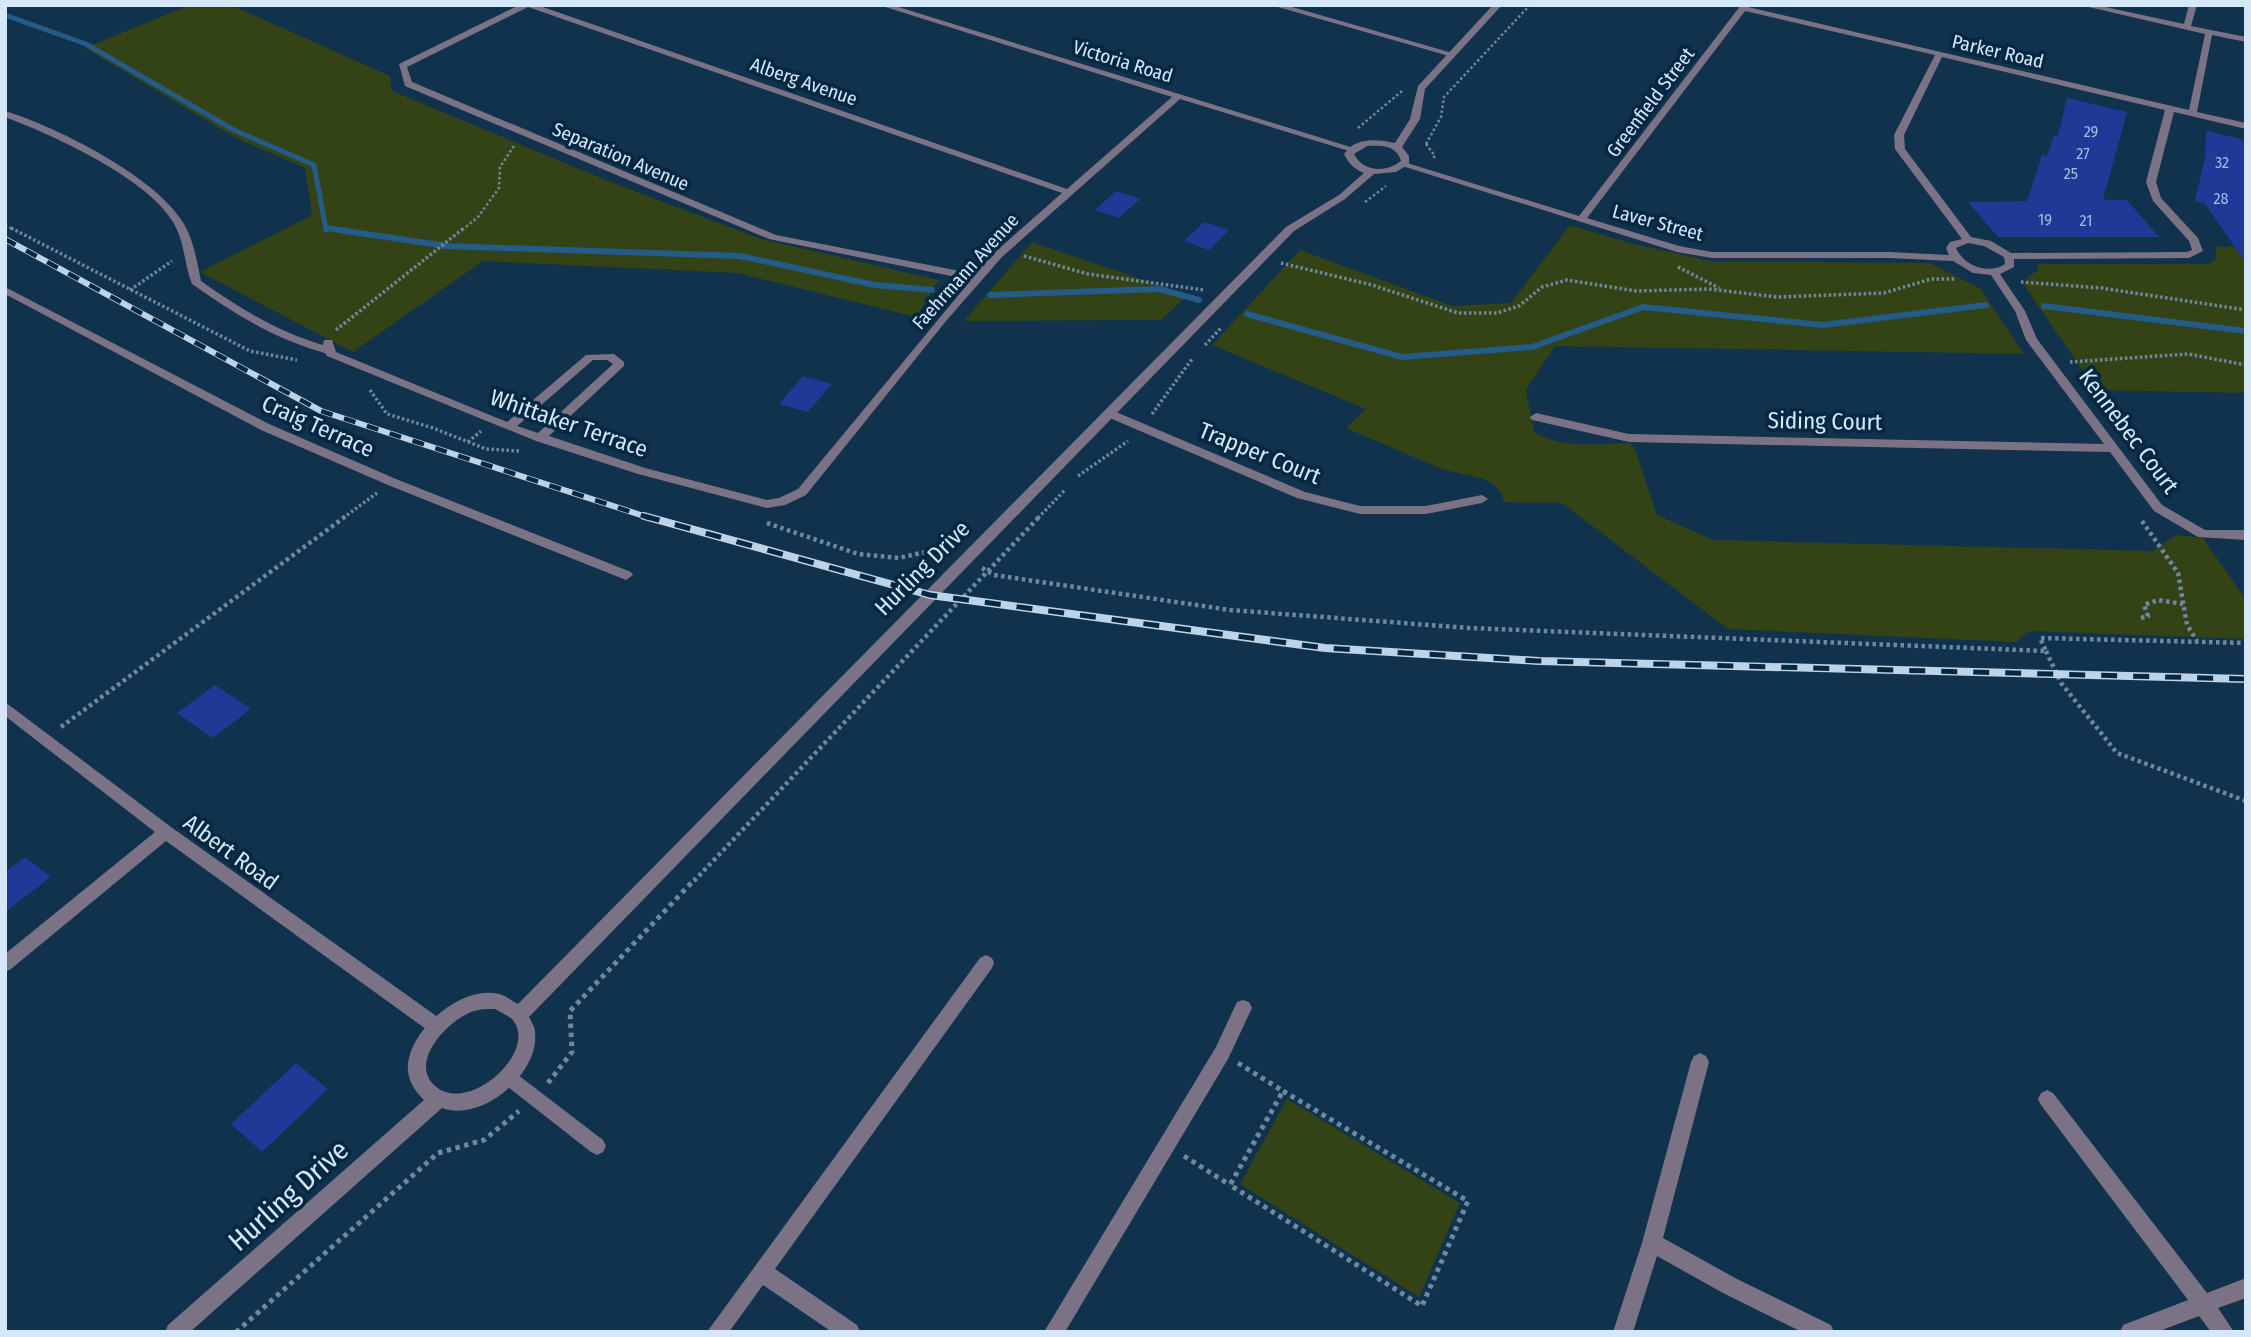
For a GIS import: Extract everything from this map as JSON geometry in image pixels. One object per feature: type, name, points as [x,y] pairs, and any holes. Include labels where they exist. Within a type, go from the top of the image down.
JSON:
[{"type":"street","name":"Separation Avenue","points":[[527,5],[402,66],[408,84],[773,237],[978,278]]},
{"type":"street","name":"Alberg Avenue","points":[[527,5],[1067,192]]},
{"type":"street","name":"Victoria Road","points":[[883,5],[1352,149]]},
{"type":"street","points":[[1275,5],[1452,54]]},
{"type":"street","points":[[1397,147],[1415,119],[1421,88],[1499,5]]},
{"type":"street","points":[[2084,5],[2246,40]]},
{"type":"street","points":[[2187,27],[2193,5]]},
{"type":"street","name":"Parker Road","points":[[1744,7],[2246,126]]},
{"type":"street","name":"Greenfield Street","points":[[1581,219],[1744,7]]},
{"type":"street","points":[[2192,115],[2209,32]]},
{"type":"street","points":[[1939,55],[1899,135],[1900,149],[1968,240]]},
{"type":"street","name":"Faehrmann Avenue","points":[[802,492],[1003,250],[1178,96]]},
{"type":"street","points":[[1954,258],[1951,248],[1954,244],[1968,240],[1996,247],[2009,256],[2189,255],[2199,251],[2194,240],[2156,199],[2151,182],[2170,110]]},
{"type":"street","name":"Whittaker Terrace","points":[[5,114],[53,132],[150,190],[175,217],[185,235],[196,282],[265,329],[292,341],[329,347],[331,354],[509,427],[642,471],[754,502],[781,502],[802,492]]},
{"type":"street","points":[[1375,142],[1397,147],[1406,156],[1404,165],[1390,171],[1368,174],[1355,164],[1349,154],[1352,149],[1375,142]]},
{"type":"street","name":"Laver Street","points":[[1404,165],[1677,249],[1712,255],[1889,254],[1954,258],[1968,267],[1994,272]]},
{"type":"street","name":"Hurling Drive","points":[[520,1014],[1290,229],[1342,197],[1368,174]]},
{"type":"street","points":[[1994,272],[2007,269],[2011,261],[2009,256]]},
{"type":"street","name":"Kennebec Court","points":[[1994,272],[2020,311],[2032,340],[2158,509],[2203,534],[2246,535]]},
{"type":"street","name":"Craig Terrace","points":[[5,290],[265,427],[392,482],[626,575]]},
{"type":"street","points":[[509,427],[590,357],[610,356],[620,364],[540,438]]},
{"type":"street","name":"Trapper Court","points":[[1110,413],[1301,495],[1360,510],[1426,510],[1482,499]]},
{"type":"street","name":"Siding Court","points":[[1536,417],[1629,438],[2114,448]]},
{"type":"street","name":"Albert Road","points":[[5,708],[166,832],[436,1026]]},
{"type":"street","points":[[5,964],[166,832]]},
{"type":"street","points":[[718,1332],[986,963]]},
{"type":"street","points":[[497,1001],[520,1014],[527,1027],[527,1044],[521,1061],[509,1077],[492,1091],[474,1100],[455,1103],[437,1100],[425,1090],[418,1077],[418,1060],[424,1043],[436,1026],[465,1006],[497,1001]]},
{"type":"street","points":[[1054,1332],[1168,1146],[1222,1053],[1243,1008]]},
{"type":"street","points":[[1623,1332],[1652,1243],[1700,1062]]},
{"type":"street","points":[[509,1077],[597,1146]]},
{"type":"street","points":[[2047,1099],[2224,1332]]},
{"type":"street","name":"Hurling Drive","points":[[175,1332],[437,1100]]},
{"type":"street","points":[[1652,1243],[1730,1286],[1824,1332]]},
{"type":"street","points":[[762,1272],[850,1332]]},
{"type":"street","points":[[2130,1332],[2246,1288]]},
{"type":"path","points":[[1426,144],[1441,117],[1444,97],[1530,5]]},
{"type":"path","points":[[329,347],[340,325],[478,217],[499,188],[500,167],[523,134]]},
{"type":"path","points":[[1361,205],[1387,183],[1368,174]]},
{"type":"path","points":[[1003,250],[1088,274],[1208,291],[1212,288]]},
{"type":"path","points":[[129,290],[164,268],[173,260],[174,251]]},
{"type":"path","points":[[1276,271],[1292,254]]},
{"type":"path","points":[[1263,257],[1371,285],[1458,313],[1497,313],[1519,306],[1542,287],[1567,280],[1636,290],[1709,289],[1777,297],[1884,293],[1931,279],[1958,279]]},
{"type":"path","points":[[2023,292],[2019,282],[2101,289],[2246,310]]},
{"type":"path","points":[[236,1332],[438,1153],[484,1140],[534,1098],[572,1052],[570,1011],[989,572],[1077,476],[1144,428],[1165,393],[1226,321]]},
{"type":"path","points":[[2064,354],[2071,363],[2188,354],[2246,365]]},
{"type":"path","points":[[44,739],[392,482]]},
{"type":"path","points":[[966,559],[989,572],[1007,577],[1243,611],[1469,628],[2046,651]]},
{"type":"path","points":[[2141,618],[2148,616],[2144,605],[2147,602],[2158,600],[2183,604]]},
{"type":"path","points":[[2246,643],[2039,638],[2061,682],[2117,753],[2246,801]]},
{"type":"path","points":[[1168,1146],[1422,1306],[1468,1200],[1222,1053]]},
{"type":"path","points":[[1230,1186],[1283,1091]]},
{"type":"green space","points":[[190,5],[231,5],[390,76],[392,91],[613,183],[761,239],[939,280],[916,317],[738,273],[483,261],[353,352],[200,272],[312,215],[305,168],[236,138],[85,48]]},
{"type":"green space","points":[[1570,225],[1633,244],[1711,261],[1930,263],[1981,289],[2024,354],[1555,346],[1526,390],[1534,432],[1546,438],[1569,443],[1631,443],[1657,515],[1713,540],[2153,551],[2176,535],[2203,538],[2246,600],[2246,639],[2030,631],[2016,642],[1728,629],[1562,503],[1504,502],[1495,485],[1484,479],[1442,469],[1346,428],[1366,409],[1212,345],[1300,250],[1452,306],[1511,303]]},
{"type":"green space","points":[[1032,242],[1188,295],[1161,320],[964,321]]},
{"type":"green space","points":[[2246,246],[2246,393],[2096,390],[2024,285],[2028,276],[2039,270],[2037,264],[2208,264],[2217,259],[2215,247]]},
{"type":"green space","points":[[1287,1099],[1460,1203],[1419,1297],[1240,1184]]},
{"type":"building","points":[[2067,98],[2127,112],[2103,200],[2127,200],[2159,237],[1998,237],[1968,202],[2027,201],[2042,155],[2047,156],[2054,135],[2058,136]]},
{"type":"building","points":[[2206,131],[2246,140],[2246,263],[2205,204],[2195,201],[2205,157]]},
{"type":"building","points":[[1116,191],[1140,199],[1119,218],[1095,210]]},
{"type":"building","points":[[1204,222],[1229,230],[1209,250],[1184,241]]},
{"type":"building","points":[[803,376],[832,384],[808,412],[779,404]]},
{"type":"building","points":[[215,685],[251,709],[213,738],[177,713]]},
{"type":"building","points":[[25,857],[51,877],[5,912],[5,872]]},
{"type":"building","points":[[296,1063],[328,1089],[262,1152],[231,1124]]},
{"type":"waterway","points":[[5,15],[86,44],[234,130],[314,165],[326,230]]},
{"type":"waterway","points":[[326,228],[447,246],[740,256],[875,285],[932,290]]},
{"type":"waterway","points":[[990,295],[1159,289],[1199,300]]},
{"type":"waterway","points":[[1247,314],[1402,357],[1532,347],[1643,307],[1823,325],[1986,305]]},
{"type":"waterway","points":[[2044,306],[2246,331]]},
{"type":"railway","points":[[5,239],[321,411],[650,518]]},
{"type":"railway","points":[[644,516],[930,595],[1325,648],[1539,661],[2246,679]]}]
